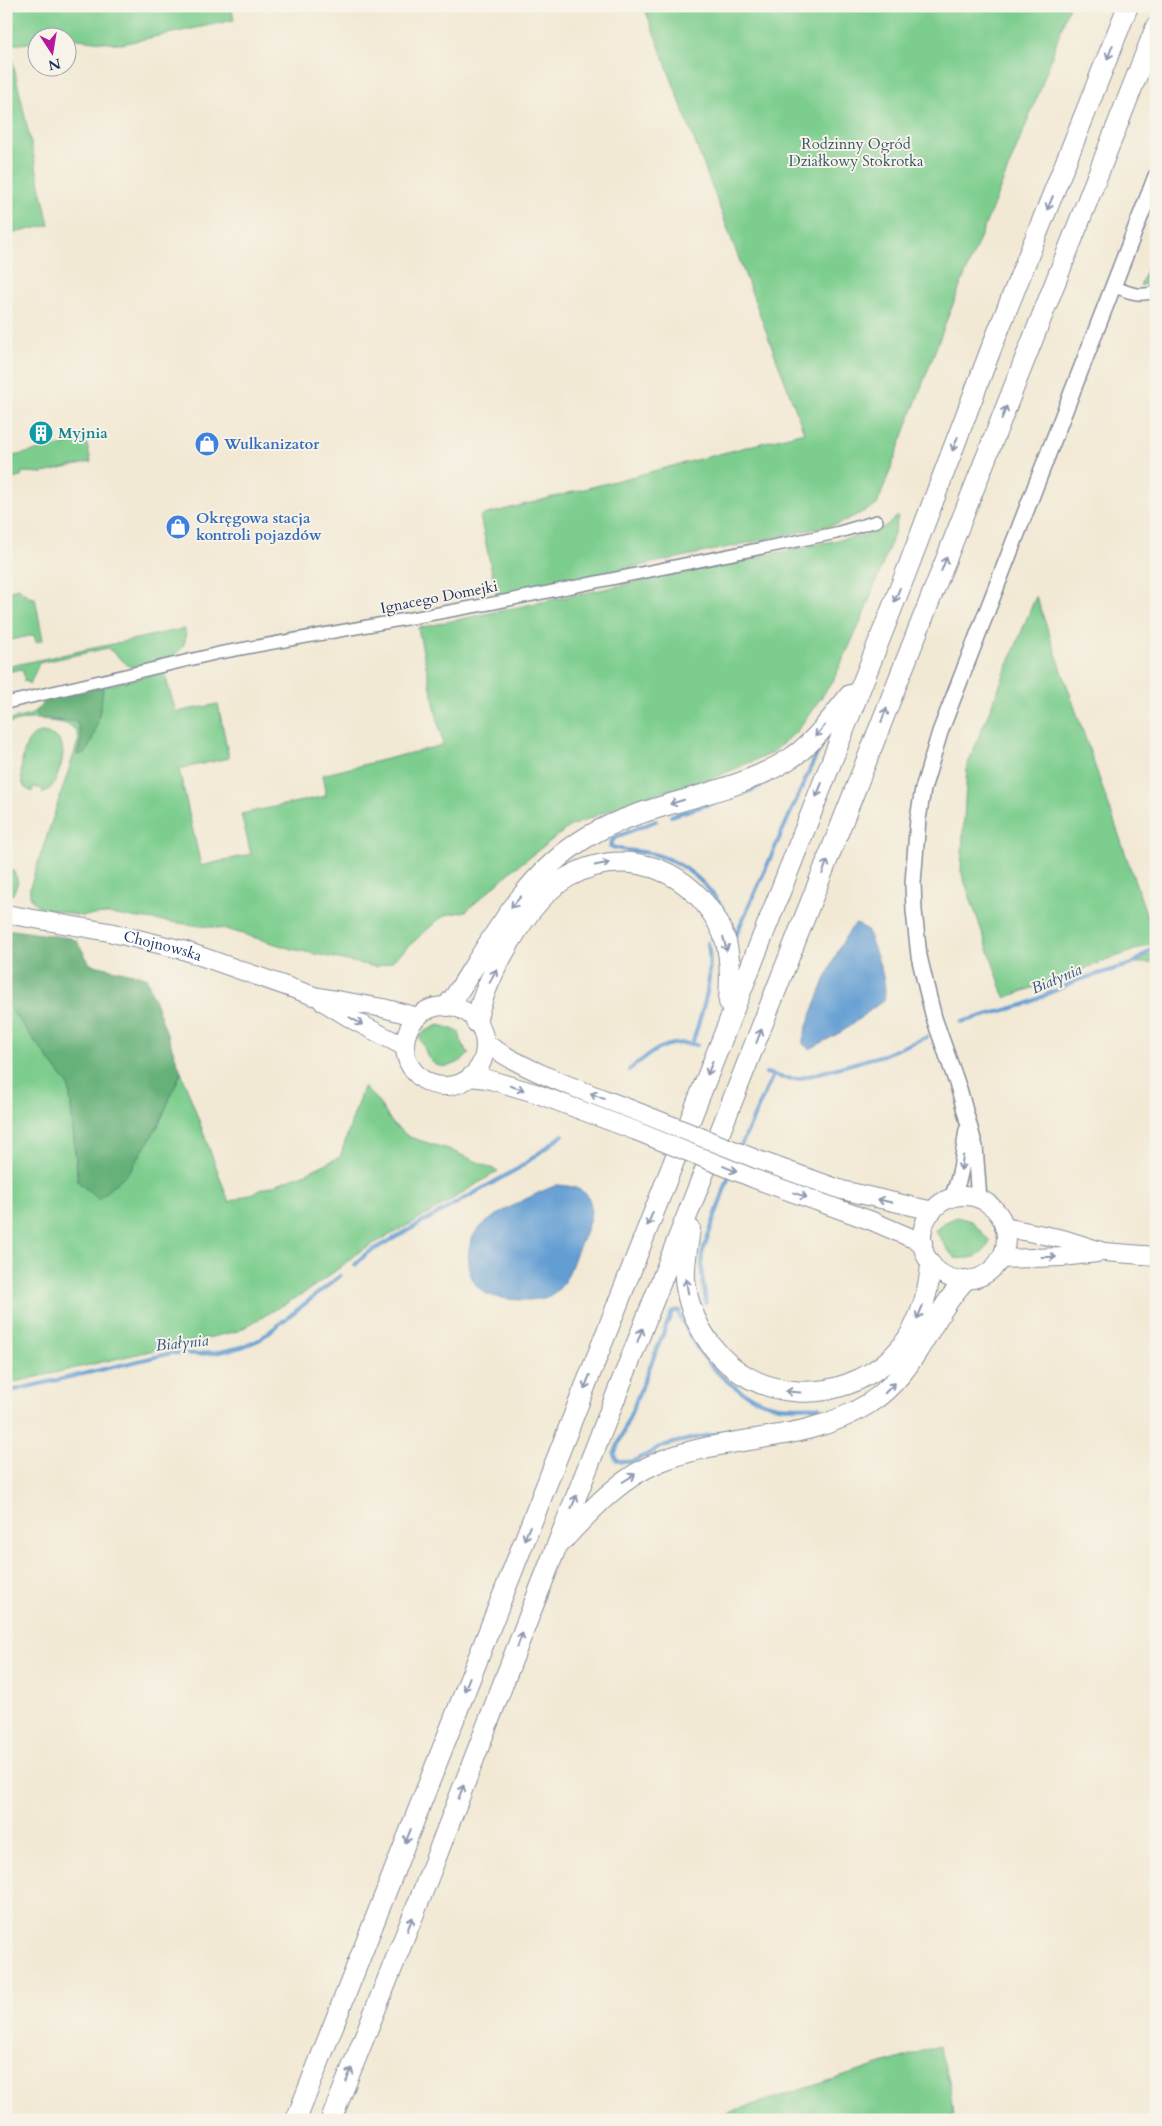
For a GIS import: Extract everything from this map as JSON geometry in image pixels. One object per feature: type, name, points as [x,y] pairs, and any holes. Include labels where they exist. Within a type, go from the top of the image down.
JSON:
[{"type":"highway","points":[[296,2120],[863,680],[991,349],[1128,6]]},
{"type":"highway","points":[[331,2120],[425,1886],[556,1548],[1156,27]]},
{"type":"highway","points":[[447,1006],[456,996],[510,908],[548,866],[567,851],[588,837],[612,825],[736,784],[768,771],[795,755],[811,741],[863,680]]},
{"type":"highway","points":[[476,1022],[489,984],[506,949],[537,902],[573,874],[600,864],[619,862],[641,864],[667,873],[697,893],[710,910],[720,927],[727,950],[731,977],[728,1022]]},
{"type":"highway","points":[[696,1195],[688,1244],[685,1279],[695,1320],[722,1360],[750,1379],[784,1392],[809,1393],[830,1390],[872,1373],[893,1356],[912,1329],[925,1302],[930,1282],[931,1265]]},
{"type":"highway","points":[[556,1548],[584,1517],[619,1484],[661,1461],[700,1449],[797,1433],[829,1423],[867,1405],[889,1390],[910,1365],[949,1298],[965,1280]]},
{"type":"main road","points":[[979,1200],[975,1147],[959,1088],[934,1018],[919,956],[913,883],[918,819],[923,789],[940,732],[1156,176]]},
{"type":"main road","name":"Chojnowska","points":[[6,914],[109,932],[183,950],[314,996],[383,1008],[418,1017]]},
{"type":"main road","name":"Chojnowska","points":[[314,996],[355,1021],[405,1047]]},
{"type":"main road","points":[[447,1006],[463,1011],[481,1029],[485,1043],[482,1062],[470,1077],[450,1086],[434,1085],[420,1078],[410,1066],[405,1047],[407,1033],[418,1017],[430,1009],[447,1006]]},
{"type":"main road","points":[[485,1043],[514,1060],[557,1080],[761,1161],[842,1190],[933,1211]]},
{"type":"main road","points":[[470,1077],[487,1079],[534,1094],[636,1131],[755,1178],[872,1221],[923,1243]]},
{"type":"main road","points":[[951,1199],[958,1185],[968,1126]]},
{"type":"main road","points":[[966,1197],[979,1200],[991,1206],[997,1212],[1004,1227],[1005,1246],[1000,1259],[992,1270],[965,1280],[944,1275],[931,1265],[927,1258],[923,1243],[925,1224],[933,1211],[951,1199],[966,1197]]},
{"type":"main road","points":[[1004,1227],[1063,1239],[1104,1252]]},
{"type":"main road","points":[[1000,1259],[1062,1257],[1104,1252],[1156,1256]]},
{"type":"street","points":[[1113,286],[1134,294],[1144,295],[1156,292]]},
{"type":"street","name":"Ignacego Domejki","points":[[6,703],[219,653],[494,602],[836,533],[877,521]]},
{"type":"green space","points":[[6,6],[231,6],[234,20],[121,44],[78,39],[78,28],[28,28],[28,43],[9,45],[49,225],[6,235]]},
{"type":"green space","name":"Rodzinny Ogród Działkowy Stokrotka","points":[[644,6],[1069,6],[1040,90],[947,319],[877,505],[838,524],[497,596],[480,516],[804,432]]},
{"type":"green space","points":[[1156,245],[1156,281],[1140,286]]},
{"type":"green space","points":[[86,440],[91,462],[43,473],[22,472],[21,477],[11,479],[13,456]]},
{"type":"green space","points":[[898,516],[894,534],[862,619],[833,681],[797,731],[772,753],[706,781],[636,799],[569,827],[515,868],[466,911],[446,915],[438,920],[391,962],[376,967],[292,949],[226,929],[107,914],[80,916],[42,908],[31,897],[30,887],[79,739],[78,734],[72,727],[64,723],[49,721],[72,721],[78,724],[82,738],[77,754],[103,688],[101,687],[164,672],[176,712],[218,704],[229,758],[179,769],[201,866],[251,854],[241,814],[326,796],[322,775],[443,745],[418,628],[859,537],[879,530]]},
{"type":"green space","points":[[18,588],[31,598],[35,598],[43,640],[36,642],[34,635],[6,641],[6,591]]},
{"type":"green space","points":[[1036,596],[1156,942],[1005,998],[961,871],[967,766]]},
{"type":"green space","points":[[185,629],[185,640],[182,648],[176,654],[159,661],[130,667],[108,648],[39,663],[30,684],[23,680],[25,679],[22,669],[6,672],[6,667]]},
{"type":"green space","points":[[101,687],[103,689],[101,705],[93,738],[86,753],[77,755],[82,738],[77,722],[38,719],[35,713],[45,700]]},
{"type":"green space","points":[[37,710],[35,714],[38,719],[28,719],[6,724],[6,721],[30,715]]},
{"type":"green space","points":[[40,733],[54,736],[63,749],[62,762],[56,780],[49,789],[42,793],[43,789],[33,787],[32,792],[25,788],[21,772],[26,746],[33,736]]},
{"type":"green space","points":[[6,868],[14,872],[18,882],[13,894],[6,898]]},
{"type":"green space","points":[[6,929],[70,938],[77,941],[90,964],[146,977],[181,1072],[158,1126],[130,1171],[98,1199],[78,1182],[69,1086],[6,1003]]},
{"type":"green space","points":[[1156,951],[1156,963],[1136,963]]},
{"type":"green space","points":[[6,1003],[69,1086],[78,1182],[130,1171],[158,1126],[181,1072],[229,1202],[306,1173],[340,1157],[363,1087],[377,1100],[393,1124],[409,1137],[448,1149],[498,1171],[425,1216],[360,1251],[306,1292],[238,1331],[6,1384]]},
{"type":"green space","points":[[438,1025],[459,1032],[462,1044],[469,1054],[456,1064],[439,1066],[428,1058],[419,1038],[424,1032]]},
{"type":"green space","points":[[957,1217],[971,1221],[990,1241],[981,1254],[972,1258],[955,1258],[935,1231],[943,1223]]},
{"type":"green space","points":[[939,2046],[950,2085],[953,2116],[940,2120],[705,2120]]},
{"type":"water","points":[[856,924],[865,928],[868,932],[883,975],[884,1000],[843,1031],[810,1049],[803,1044],[807,1026],[836,955],[850,930]]},
{"type":"water","points":[[557,1185],[573,1187],[584,1192],[589,1200],[591,1209],[586,1231],[562,1285],[551,1295],[529,1300],[497,1297],[487,1294],[475,1283],[469,1266],[469,1249],[475,1233],[481,1226],[501,1212]]},
{"type":"waterway","points":[[736,935],[819,749],[807,758]]},
{"type":"waterway","points":[[671,816],[750,791],[798,765]]},
{"type":"waterway","points":[[656,821],[616,837],[610,846],[648,853],[667,859],[693,874],[704,884],[723,908],[736,935]]},
{"type":"waterway","points":[[692,1044],[706,995],[710,970],[708,943]]},
{"type":"waterway","name":"Białynia","points":[[961,1022],[1024,1005],[1078,980],[1132,964],[1156,946]]},
{"type":"waterway","name":"Białynia","points":[[766,1073],[784,1078],[798,1079],[883,1055],[927,1037]]},
{"type":"waterway","name":"Białynia","points":[[629,1070],[652,1052],[668,1045],[677,1043],[697,1045]]},
{"type":"waterway","points":[[740,1148],[773,1075]]},
{"type":"waterway","name":"Białynia","points":[[355,1265],[366,1254],[519,1168],[563,1135]]},
{"type":"waterway","points":[[706,1303],[702,1275],[702,1254],[730,1173]]},
{"type":"waterway","name":"Białynia","points":[[6,1392],[172,1353],[215,1353],[242,1347],[259,1340],[340,1276]]},
{"type":"waterway","points":[[677,1310],[693,1342],[703,1356],[714,1369],[740,1391],[773,1405],[820,1407],[819,1412],[781,1422],[666,1445],[629,1462],[617,1460],[614,1455],[672,1312],[676,1310],[677,1310],[678,1310],[680,1311]]},
{"type":"place","name":"Myjnia","points":[[41,433]]},
{"type":"place","name":"Wulkanizator","points":[[207,444]]},
{"type":"place","name":"Okręgowa stacja kontroli pojazdów","points":[[178,527]]}]
